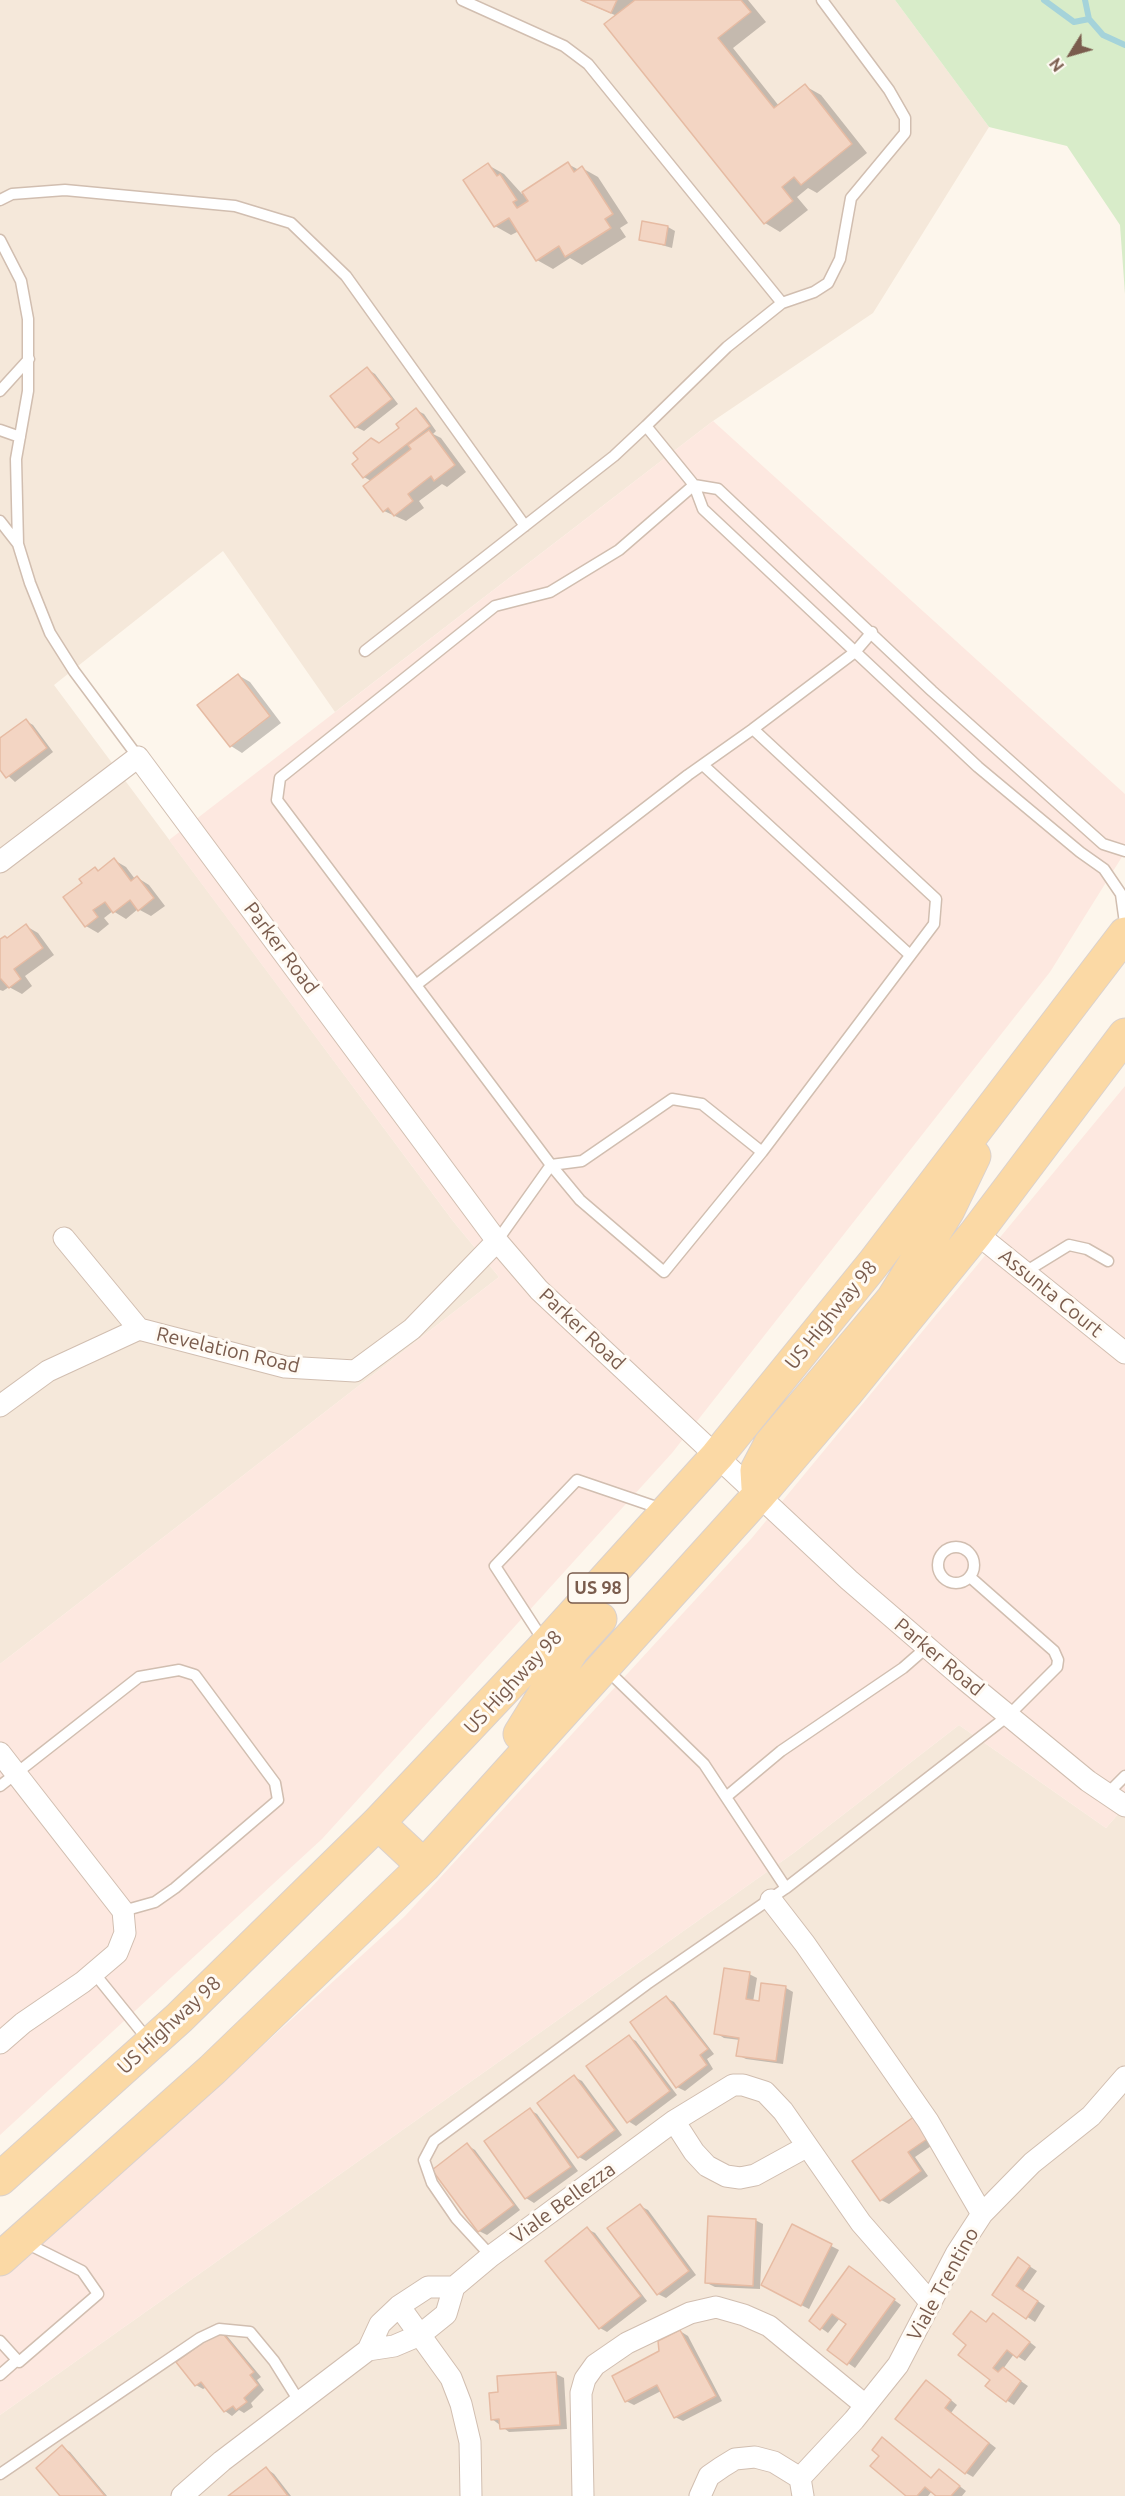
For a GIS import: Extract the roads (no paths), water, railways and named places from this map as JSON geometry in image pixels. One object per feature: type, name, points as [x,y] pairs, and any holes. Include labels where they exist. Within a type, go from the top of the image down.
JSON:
[{"type":"main road","name":"US Highway 98","points":[[0,2180],[151,2043],[378,1823],[546,1645],[717,1456],[873,1264],[1125,934]]},
{"type":"main road","name":"US 98","points":[[11,2250],[212,2070],[424,1866],[602,1666],[758,1496],[976,1233],[1125,1035]]},
{"type":"main road","points":[[758,1496],[757,1470],[770,1445],[893,1299],[948,1210],[1004,1095]]},
{"type":"main road","points":[[473,1810],[572,1650],[716,1485],[717,1456]]},
{"type":"main road","points":[[378,1823],[424,1866]]},
{"type":"street","points":[[0,862],[138,757]]},
{"type":"street","name":"Parker Road","points":[[138,757],[497,1241],[555,1306],[849,1580],[1008,1715],[1125,1806]]},
{"type":"street","name":"Assunta Court","points":[[976,1233],[1125,1353]]},
{"type":"street","points":[[64,1238],[139,1329]]},
{"type":"street","name":"Revelation Road","points":[[0,1406],[48,1371],[139,1329],[285,1367],[355,1371],[412,1329],[497,1241]]},
{"type":"street","points":[[0,1753],[8,1780],[123,1911],[125,1933],[117,1953],[94,1973],[23,2023],[0,2043]]},
{"type":"street","points":[[778,1894],[805,1944],[928,2121],[982,2214]]},
{"type":"street","name":"Viale Trentino","points":[[700,2496],[709,2476],[735,2459],[755,2457],[764,2460],[801,2487],[898,2365],[956,2254],[982,2214],[1032,2163],[1091,2116],[1125,2077]]},
{"type":"street","name":"Viale Bellezza","points":[[454,2287],[491,2256],[674,2121],[720,2091],[733,2085],[743,2085],[765,2092],[777,2105],[861,2223],[931,2303]]},
{"type":"street","points":[[674,2121],[693,2152],[707,2166],[726,2176],[740,2178],[755,2175],[806,2147]]},
{"type":"street","points":[[182,2496],[206,2474],[368,2350],[380,2324],[399,2306],[428,2287],[454,2287],[446,2314],[420,2335],[394,2346],[368,2350]]},
{"type":"street","points":[[399,2306],[451,2378],[461,2404],[470,2442],[471,2496]]},
{"type":"street","points":[[583,2496],[580,2393],[585,2379],[595,2366],[627,2343],[690,2313],[716,2307],[744,2315],[769,2326],[865,2405]]},
{"type":"lane","points":[[462,0],[564,46],[588,64],[782,303]]},
{"type":"lane","points":[[364,651],[614,456],[727,347],[782,303],[814,292],[828,283],[840,259],[851,198],[904,133],[905,118],[890,90],[822,0]]},
{"type":"lane","points":[[0,200],[12,194],[65,190],[235,206],[291,223],[346,276],[525,526]]},
{"type":"lane","points":[[0,240],[13,262],[26,298],[28,391],[16,459],[18,544],[30,584],[50,633],[74,671],[138,757]]},
{"type":"lane","points":[[0,391],[29,359]]},
{"type":"lane","points":[[646,426],[694,485],[703,509],[978,767],[1104,869],[1121,894],[1125,923]]},
{"type":"lane","points":[[0,430],[20,437]]},
{"type":"lane","points":[[694,485],[718,489],[872,632],[932,692],[1103,844],[1125,859]]},
{"type":"lane","points":[[694,485],[619,550],[550,592],[495,606],[280,778],[277,800],[551,1165],[580,1200],[664,1272],[762,1152],[934,924],[936,899],[753,729]]},
{"type":"lane","points":[[0,521],[18,544]]},
{"type":"lane","points":[[416,985],[703,765],[855,652],[872,632]]},
{"type":"lane","points":[[703,765],[910,955]]},
{"type":"lane","points":[[1103,844],[1125,850]]},
{"type":"lane","points":[[497,1241],[551,1165],[582,1161],[672,1099],[702,1104],[762,1152]]},
{"type":"lane","points":[[1025,1272],[1069,1245],[1087,1249],[1108,1261]]},
{"type":"lane","points":[[546,1645],[495,1566],[576,1480],[667,1511]]},
{"type":"lane","points":[[491,2256],[456,2218],[432,2183],[424,2160],[434,2140],[638,1991],[778,1894],[1008,1715],[1057,1667],[1058,1660],[1054,1651],[970,1577]]},
{"type":"lane","points":[[726,1797],[781,1751],[903,1668],[927,1647]]},
{"type":"lane","points":[[602,1666],[704,1764],[726,1797],[778,1894]]},
{"type":"lane","points":[[8,1780],[139,1677],[179,1670],[195,1675],[275,1783],[278,1800],[176,1888],[155,1902],[123,1911]]},
{"type":"lane","points":[[1107,1794],[1125,1776]]},
{"type":"lane","points":[[94,1973],[151,2043]]},
{"type":"lane","points":[[0,2375],[17,2360],[19,2362],[98,2294],[82,2271],[11,2250]]},
{"type":"lane","points":[[0,2474],[200,2338],[219,2329],[250,2332],[274,2361],[299,2402]]},
{"type":"lane","points":[[0,2341],[17,2360]]},
{"type":"waterway","points":[[1044,0],[1074,22],[1089,19],[1103,35],[1125,45]]},
{"type":"waterway","points":[[1085,0],[1089,19]]}]
